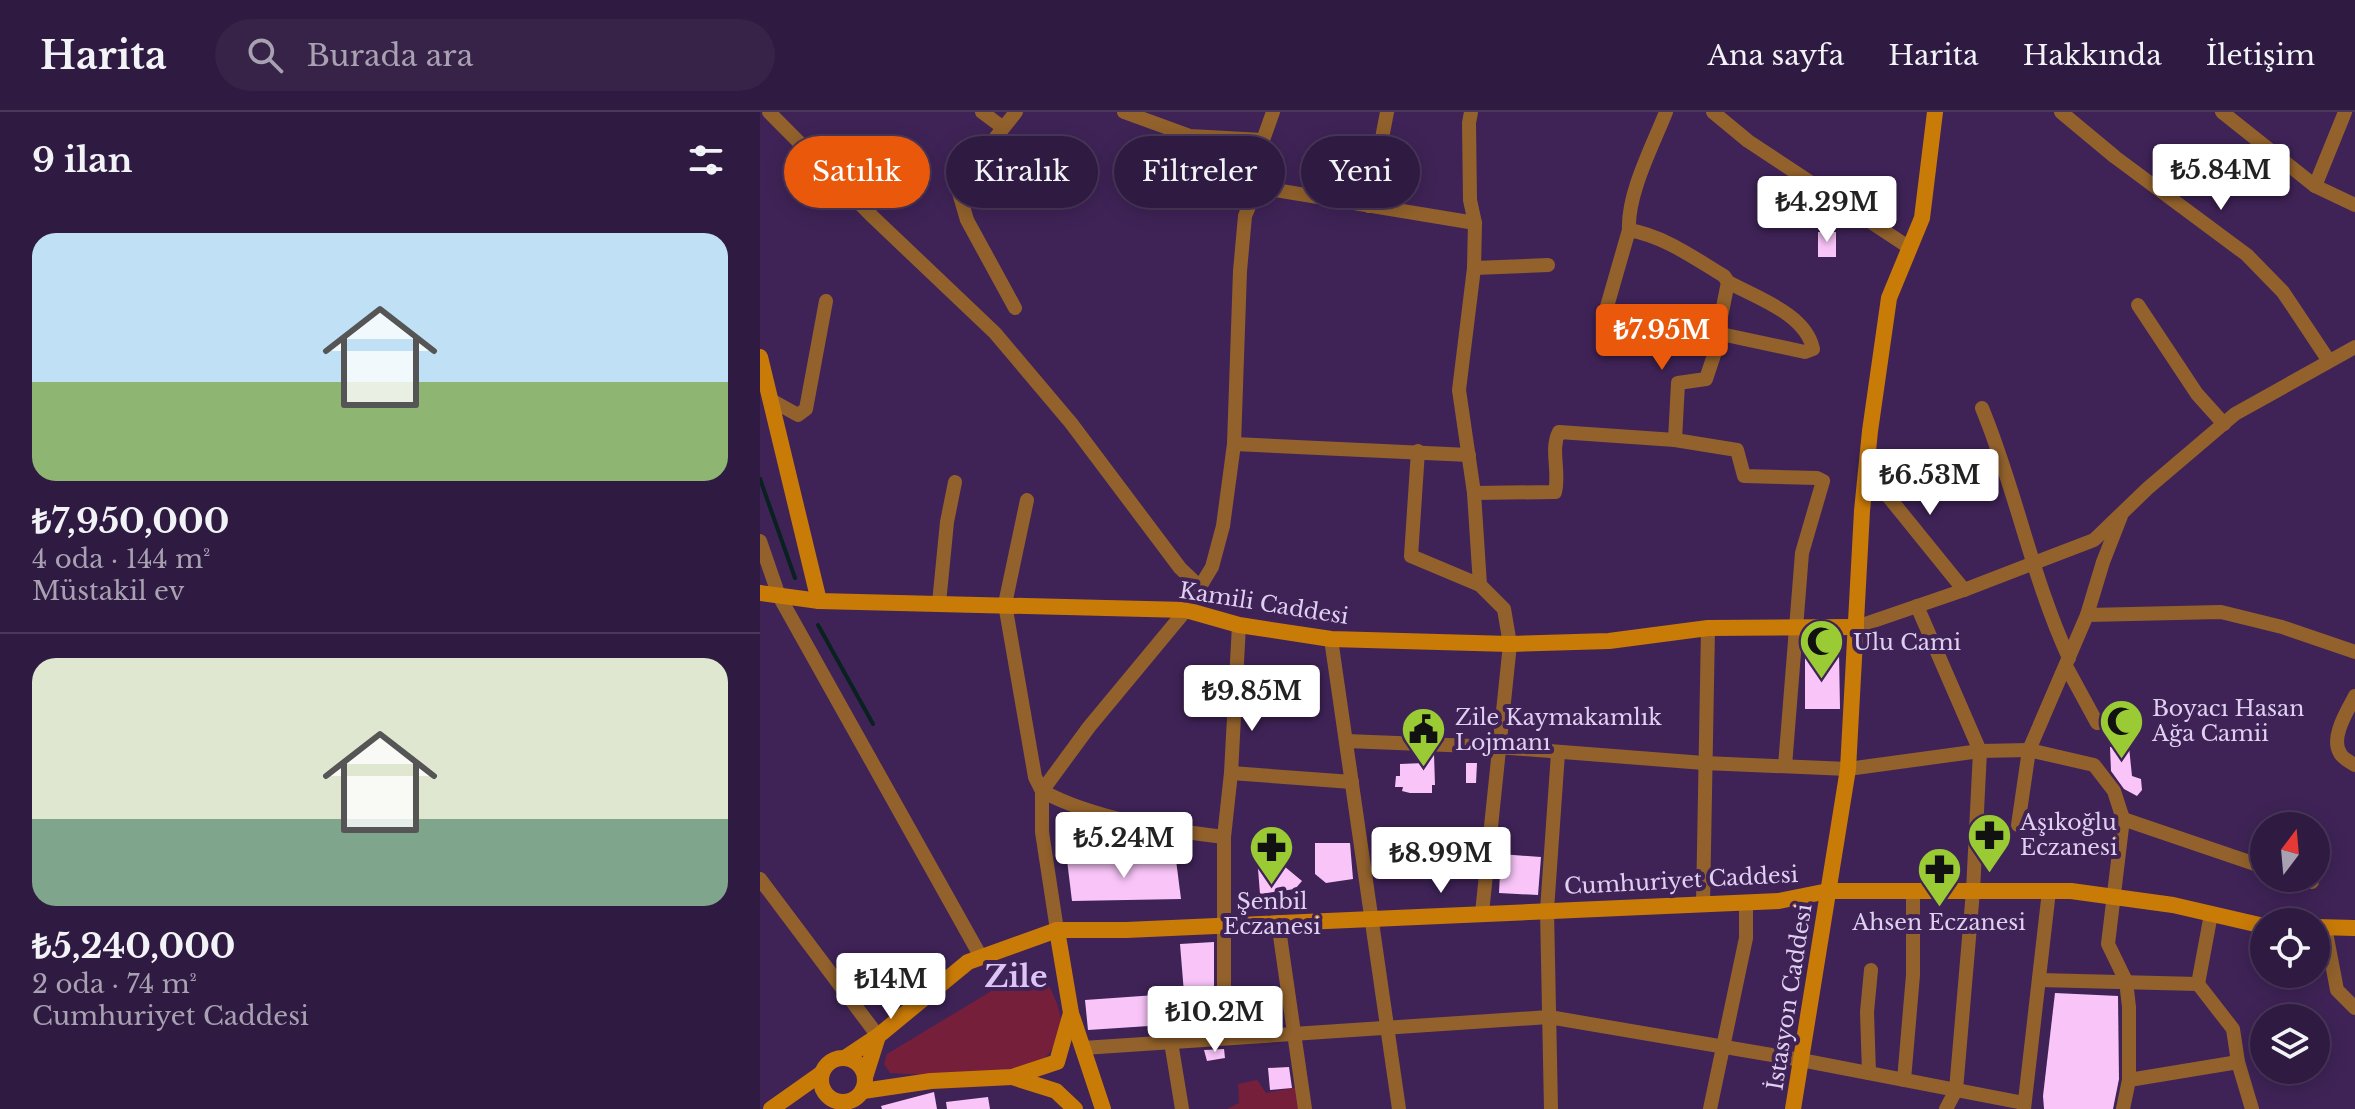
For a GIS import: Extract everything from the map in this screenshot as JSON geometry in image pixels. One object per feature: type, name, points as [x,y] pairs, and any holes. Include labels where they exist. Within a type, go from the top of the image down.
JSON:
[{"type":"main road","name":"İstasyon Caddesi","points":[[1793,1109],[1848,769],[1866,469],[1889,298],[1922,218],[1935,112]]},
{"type":"main road","points":[[760,357],[819,601]]},
{"type":"main road","name":"Kamili Caddesi","points":[[760,593],[819,601],[1186,610],[1239,625],[1331,639],[1510,644],[1609,641],[1708,628],[1856,627]]},
{"type":"main road","name":"Cumhuriyet Caddesi","points":[[845,1058],[878,1036],[968,962],[1057,930],[1779,901],[1828,891],[2049,891],[2173,905],[2250,923]]},
{"type":"main road","points":[[2330,927],[2355,928]]},
{"type":"main road","points":[[1057,930],[1071,1013],[1103,1109]]},
{"type":"main road","points":[[864,1084],[1012,1077],[1057,1062],[1071,1013]]},
{"type":"main road","points":[[822,1073],[821,1080],[830,1105],[852,1100],[864,1084],[878,1036]]},
{"type":"main road","points":[[771,1109],[822,1073],[831,1062],[845,1058],[858,1064],[864,1084]]},
{"type":"main road","points":[[1012,1077],[1056,1091],[1075,1109]]},
{"type":"street","points":[[769,112],[995,333],[1071,423],[1180,568],[1200,587]]},
{"type":"street","points":[[982,112],[1002,127]]},
{"type":"street","points":[[1015,308],[967,220],[957,186],[1016,112]]},
{"type":"street","points":[[1124,112],[1190,136]]},
{"type":"street","points":[[1264,136],[1273,112]]},
{"type":"street","points":[[1382,136],[1387,112]]},
{"type":"street","points":[[1471,112],[1470,200],[1475,223],[1474,268],[1459,390],[1474,493],[1480,585]]},
{"type":"street","points":[[1606,310],[1629,230],[1638,183],[1666,112]]},
{"type":"street","points":[[1713,112],[1748,141],[1910,248]]},
{"type":"street","points":[[2061,112],[2115,157],[2247,255],[2283,292],[2329,361]]},
{"type":"street","points":[[2222,112],[2315,186],[2355,205]]},
{"type":"street","points":[[2315,186],[2345,112]]},
{"type":"street","points":[[1042,791],[1089,727],[1186,610],[1212,567],[1223,526],[1234,444],[1240,271],[1248,208]]},
{"type":"street","points":[[1381,208],[1475,223]]},
{"type":"street","points":[[1629,230],[1643,232],[1679,249],[1724,276],[1728,282],[1791,316],[1812,341],[1813,349],[1805,352],[1721,334]]},
{"type":"street","points":[[1474,268],[1548,265]]},
{"type":"street","points":[[1675,440],[1678,383],[1706,379],[1721,334],[1720,322],[1728,282]]},
{"type":"street","points":[[771,400],[798,415],[806,409],[826,301]]},
{"type":"street","points":[[2138,305],[2197,394],[2224,424]]},
{"type":"street","points":[[1856,627],[2094,540],[2235,414],[2355,347]]},
{"type":"street","points":[[1982,408],[2001,453],[2068,662],[2097,723]]},
{"type":"street","points":[[1474,493],[1555,492],[1558,480],[1555,439],[1559,432],[1675,440],[1737,450],[1744,476],[1817,478],[1823,481],[1802,553],[1785,766]]},
{"type":"street","points":[[1234,444],[1469,455]]},
{"type":"street","points":[[1418,451],[1411,556],[1480,585],[1504,609],[1510,644],[1482,913]]},
{"type":"street","points":[[1866,469],[1964,590]]},
{"type":"street","points":[[939,603],[947,522],[955,482]]},
{"type":"street","points":[[1027,500],[1005,604],[1035,777],[1042,791],[1042,832],[1057,930]]},
{"type":"street","points":[[2018,825],[2029,750],[2087,615],[2123,512]]},
{"type":"street","points":[[760,541],[779,596],[981,957]]},
{"type":"street","points":[[1917,606],[1980,751],[1973,891],[1956,1090],[1946,1109]]},
{"type":"street","points":[[2087,615],[2221,612],[2282,627],[2355,652]]},
{"type":"street","points":[[1224,1038],[1224,837],[1231,773],[1239,625]]},
{"type":"street","points":[[1703,904],[1708,628]]},
{"type":"street","points":[[1331,639],[1399,1109]]},
{"type":"street","points":[[2355,696],[2343,720],[2337,744],[2340,754],[2355,765]]},
{"type":"street","points":[[1346,741],[1498,747],[1704,763],[1848,769],[1980,751],[2029,750],[2094,765],[2114,791],[2123,819],[2108,944],[2126,981],[2129,1007],[2129,1080],[2123,1109]]},
{"type":"street","points":[[1551,1109],[1547,910],[1558,753]]},
{"type":"street","points":[[1231,773],[1352,782]]},
{"type":"street","points":[[1042,791],[1060,801],[1161,829],[1224,837]]},
{"type":"street","points":[[2123,819],[2250,862]]},
{"type":"street","points":[[762,886],[878,1036]]},
{"type":"street","points":[[1904,1080],[1913,975],[1913,891]]},
{"type":"street","points":[[1083,1048],[1549,1017],[1801,1060],[2024,1106],[2049,891]]},
{"type":"street","points":[[1710,1109],[1746,938],[1746,902]]},
{"type":"street","points":[[2211,914],[2198,984],[2233,1029],[2238,1062],[2252,1109]]},
{"type":"street","points":[[1278,922],[1305,1109]]},
{"type":"street","points":[[2330,962],[2337,990],[2355,1008]]},
{"type":"street","points":[[1869,1073],[1867,1012],[1871,970]]},
{"type":"street","points":[[2039,980],[2198,984]]},
{"type":"street","points":[[1171,1042],[1182,1109]]},
{"type":"street","points":[[2129,1080],[2238,1062]]},
{"type":"shaded area","points":[[1042,971],[1056,1002],[1061,1027],[1054,1046],[1047,1056],[1036,1063],[996,1071],[924,1074],[890,1073],[884,1064],[887,1054],[1003,984]]},
{"type":"shaded area","points":[[1257,1080],[1266,1093],[1298,1087],[1302,1109],[1227,1109],[1239,1103],[1238,1084]]},
{"type":"building","points":[[1818,232],[1836,232],[1836,257],[1818,257]]},
{"type":"building","name":"Ulu Cami","points":[[1805,653],[1839,653],[1840,709],[1805,709]]},
{"type":"building","name":"Boyacı Hasan Ağa Camii","points":[[2110,747],[2129,747],[2132,776],[2141,779],[2142,790],[2137,796],[2124,789],[2111,771]]},
{"type":"building","name":"Zile Kaymakamlık Lojmanı","points":[[1424,754],[1434,754],[1435,785],[1432,785],[1432,793],[1410,793],[1402,791],[1403,787],[1395,787],[1396,776],[1400,776],[1400,764],[1424,763]]},
{"type":"building","points":[[1466,763],[1477,763],[1476,783],[1466,783]]},
{"type":"building","points":[[1256,843],[1302,881],[1295,889],[1260,894]]},
{"type":"building","points":[[1315,843],[1350,843],[1353,879],[1326,883],[1315,874]]},
{"type":"building","points":[[1501,854],[1541,857],[1538,895],[1499,893]]},
{"type":"building","points":[[1067,860],[1176,860],[1181,899],[1072,901]]},
{"type":"building","points":[[1214,942],[1214,1029],[1196,1030],[1195,1023],[1088,1030],[1085,1000],[1184,993],[1180,944]]},
{"type":"building","points":[[2055,993],[2118,996],[2119,1079],[2113,1109],[2044,1109]]},
{"type":"building","points":[[1224,1049],[1225,1058],[1207,1061],[1204,1050]]},
{"type":"building","points":[[1289,1067],[1292,1088],[1270,1090],[1268,1068]]},
{"type":"building","points":[[934,1092],[937,1109],[882,1109],[881,1106]]},
{"type":"building","points":[[988,1097],[990,1109],[947,1109],[946,1102]]},
{"type":"waterway","points":[[760,479],[795,578]]},
{"type":"waterway","points":[[818,625],[873,724]]},
{"type":"place","name":"Ulu Cami","points":[[1822,681]]},
{"type":"place","name":"Boyacı Hasan Ağa Camii","points":[[2121,760]]},
{"type":"place","name":"Zile Kaymakamlık Lojmanı","points":[[1424,769]]},
{"type":"place","name":"Aşıkoğlu Eczanesi","points":[[1989,874]]},
{"type":"place","name":"Şenbil Eczanesi","points":[[1272,887]]},
{"type":"place","name":"Ahsen Eczanesi","points":[[1939,908]]},
{"type":"district","name":"Zile","points":[[1016,977]]}]
